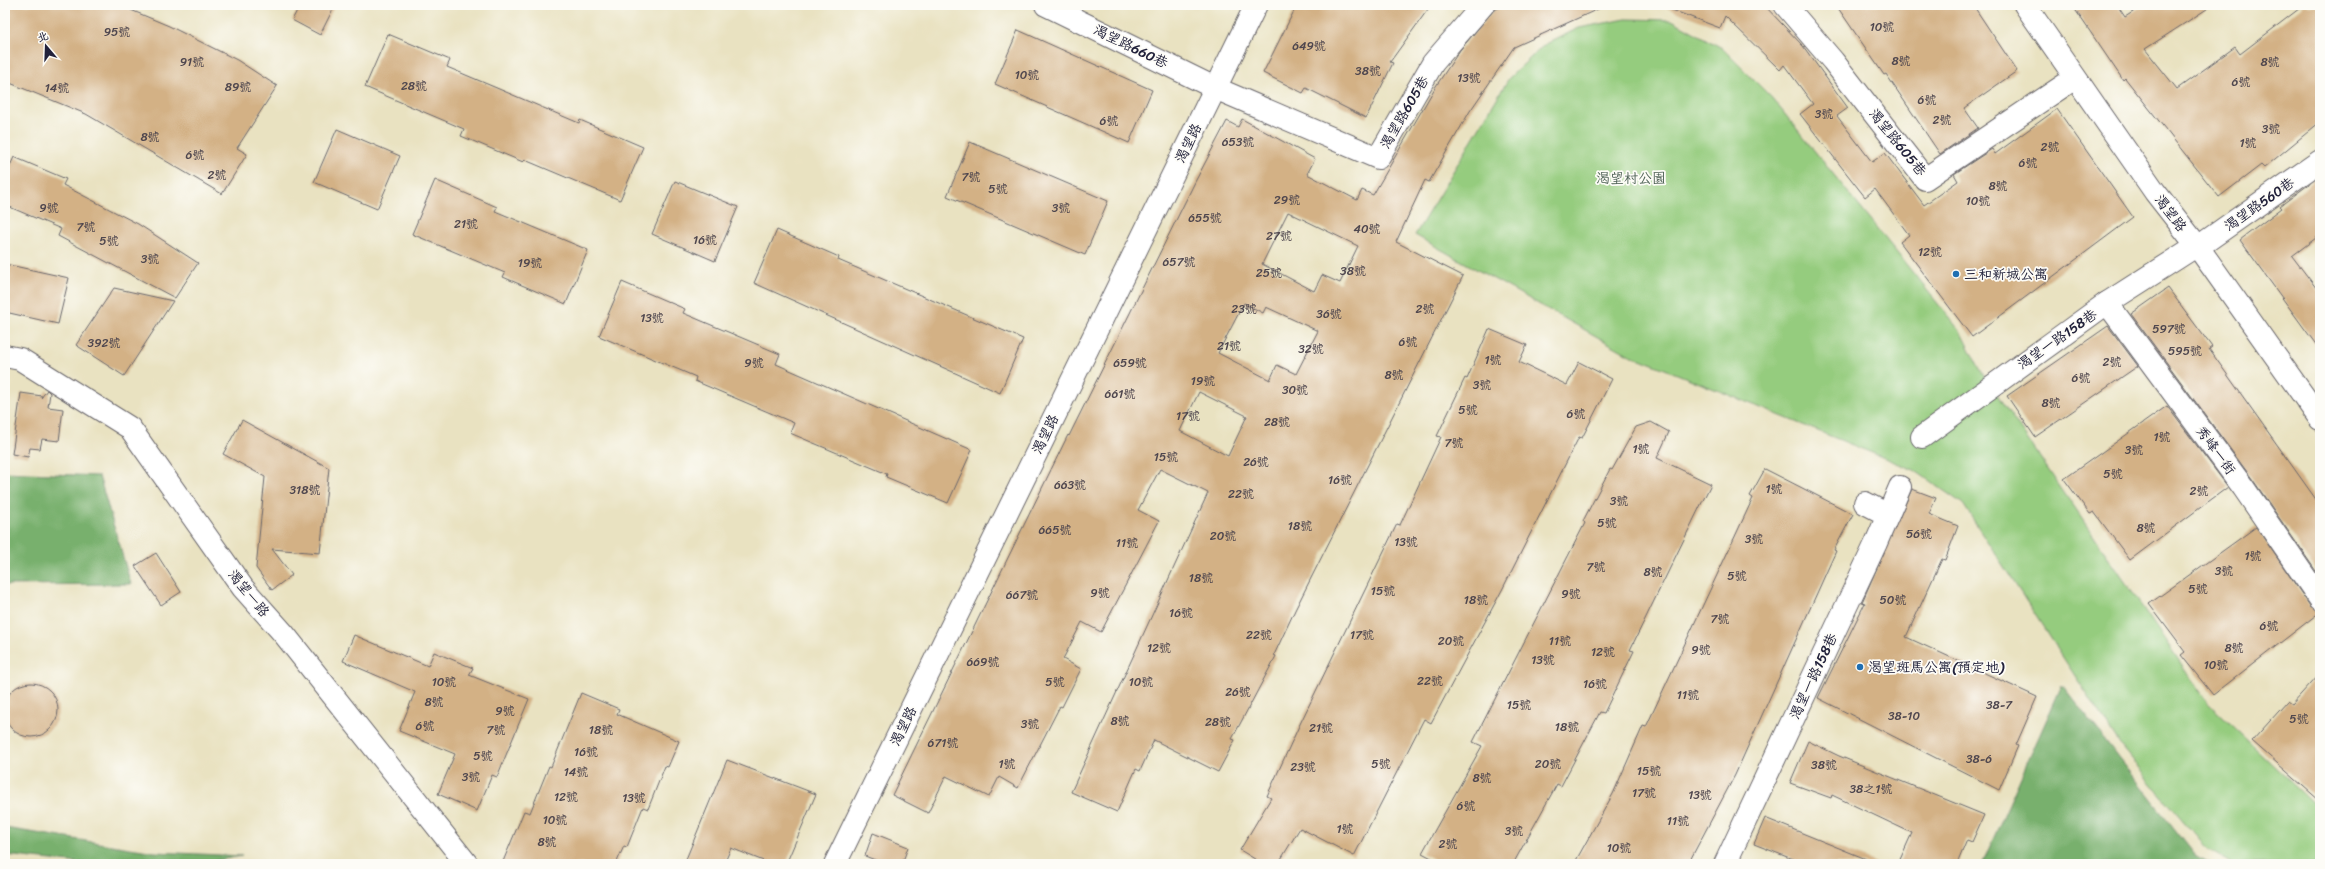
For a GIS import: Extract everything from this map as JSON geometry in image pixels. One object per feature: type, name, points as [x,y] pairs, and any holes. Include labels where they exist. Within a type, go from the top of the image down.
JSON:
[{"type":"street","name":"渴望路660巷","points":[[1046,5],[1216,88]]},
{"type":"street","name":"渴望路","points":[[835,864],[1256,5]]},
{"type":"street","name":"渴望路605巷","points":[[1216,88],[1378,158],[1432,63],[1483,5]]},
{"type":"street","name":"渴望路605巷","points":[[1785,5],[1833,61],[1925,179],[2075,78]]},
{"type":"street","name":"渴望路","points":[[2025,5],[2155,192],[2197,246],[2320,419]]},
{"type":"street","name":"渴望路560巷","points":[[2197,246],[2320,162]]},
{"type":"street","name":"渴望一路158巷","points":[[1922,437],[2107,303],[2197,246]]},
{"type":"street","name":"秀峰一街","points":[[2107,303],[2243,487],[2320,599]]},
{"type":"street","name":"渴望一路","points":[[5,356],[20,359],[130,428],[243,588],[284,634],[468,864]]},
{"type":"street","name":"渴望一路158巷","points":[[1725,864],[1900,487]]},
{"type":"street","points":[[1865,503],[1888,515]]},
{"type":"green space","name":"渴望村公園","points":[[1626,19],[1672,20],[1722,48],[1771,97],[1960,331],[1980,370],[2208,703],[2320,810],[2320,864],[2232,864],[2207,849],[2122,748],[1963,504],[1914,470],[1628,354],[1415,235],[1509,78],[1544,45],[1579,28]]},
{"type":"green space","points":[[5,472],[99,476],[131,584],[5,585]]},
{"type":"green space","points":[[2062,685],[2195,855],[2210,864],[1982,864]]},
{"type":"green space","points":[[5,828],[155,852],[242,856],[196,864],[89,864],[5,855]]},
{"type":"building","points":[[5,5],[119,5],[169,26],[237,60],[277,86],[237,148],[247,154],[222,194],[86,114],[5,81]]},
{"type":"building","points":[[300,5],[335,5],[320,35],[292,20]]},
{"type":"building","points":[[1297,5],[1431,5],[1390,62],[1393,63],[1366,118],[1306,88],[1303,93],[1263,73]]},
{"type":"building","points":[[1505,5],[1607,5],[1514,47],[1470,111],[1429,182],[1425,180],[1396,242],[1463,276],[1295,610],[1274,655],[1276,656],[1232,739],[1235,740],[1218,772],[1154,740],[1140,771],[1136,769],[1117,812],[1071,792],[1208,493],[1160,469],[1138,510],[1159,521],[1101,632],[1082,622],[1063,659],[1081,669],[1062,707],[1060,706],[1018,788],[999,777],[989,797],[946,776],[928,813],[892,795],[1068,435],[1069,436],[1195,182],[1227,121],[1238,127],[1242,119],[1315,159],[1307,174],[1357,200],[1362,190],[1373,195],[1436,86],[1460,50],[1494,10]],"holes":[[[1288,212],[1358,246],[1340,283],[1322,275],[1314,291],[1262,264]],[[1244,303],[1263,313],[1266,307],[1318,331],[1296,374],[1277,365],[1270,380],[1218,353]],[[1199,392],[1247,416],[1228,456],[1180,431]]]},
{"type":"building","points":[[1665,5],[1764,5],[1803,46],[1848,108],[1837,116],[1872,162],[1885,153],[1924,205],[1958,181],[1954,174],[1992,149],[1995,154],[2057,109],[2133,217],[1972,337],[1900,242],[1909,235],[1875,189],[1865,197],[1800,114],[1813,104],[1784,65],[1780,70],[1725,16],[1720,28],[1664,7]]},
{"type":"building","points":[[1836,5],[1973,5],[2017,71],[1964,108],[1978,128],[1940,154],[1886,74],[1884,75]]},
{"type":"building","points":[[2072,5],[2117,5],[2125,17],[2144,5],[2213,5],[2145,49],[2177,89],[2235,47],[2240,54],[2304,5],[2320,5],[2320,122],[2264,168],[2261,165],[2219,197],[2125,78],[2123,80]]},
{"type":"building","points":[[1018,30],[1152,90],[1129,143],[995,84]]},
{"type":"building","points":[[388,34],[450,60],[447,67],[579,123],[580,120],[643,147],[620,200],[525,160],[523,162],[461,136],[464,129],[365,87]]},
{"type":"building","points":[[337,129],[400,156],[377,209],[314,182]]},
{"type":"building","points":[[970,142],[1108,201],[1085,255],[947,196]]},
{"type":"building","points":[[14,157],[66,179],[63,185],[138,224],[198,263],[175,298],[58,236],[61,229],[5,205],[5,177]]},
{"type":"building","points":[[2320,176],[2320,235],[2292,256],[2320,293],[2320,350],[2240,240],[2282,208],[2280,206]]},
{"type":"building","points":[[435,180],[497,207],[495,211],[588,250],[566,304],[503,277],[505,273],[412,234]]},
{"type":"building","points":[[675,181],[738,207],[715,261],[652,234]]},
{"type":"building","points":[[777,230],[839,257],[838,260],[1023,339],[1000,393],[754,283]]},
{"type":"building","points":[[5,264],[69,278],[58,324],[5,312]]},
{"type":"building","points":[[622,282],[685,309],[683,313],[780,354],[776,364],[972,450],[948,503],[886,477],[887,474],[790,433],[794,423],[695,381],[696,377],[599,336]]},
{"type":"building","points":[[114,288],[173,301],[124,376],[76,345]]},
{"type":"building","points":[[2168,288],[2212,347],[2209,349],[2320,505],[2320,577],[2253,480],[2131,314]]},
{"type":"building","points":[[2108,326],[2138,366],[2035,437],[2007,396]]},
{"type":"building","points":[[1489,329],[1527,345],[1519,362],[1567,385],[1579,362],[1612,379],[1582,438],[1579,437],[1502,590],[1431,723],[1424,719],[1354,856],[1300,828],[1278,864],[1263,864],[1240,850],[1271,798],[1267,796],[1299,726],[1397,524],[1400,525],[1441,437],[1437,436],[1465,378],[1467,379]]},
{"type":"building","points":[[47,390],[50,393],[48,407],[63,409],[59,441],[42,439],[40,449],[30,448],[28,457],[12,454],[21,393],[42,396],[41,398]]},
{"type":"building","points":[[2167,406],[2228,487],[2130,560],[2094,512],[2090,514],[2064,479]]},
{"type":"building","points":[[242,420],[329,468],[320,553],[272,549],[292,575],[272,590],[256,568],[265,477],[223,454]]},
{"type":"building","points":[[1651,422],[1669,432],[1657,458],[1711,484],[1630,650],[1634,651],[1604,713],[1600,712],[1561,786],[1557,784],[1513,864],[1443,864],[1422,853],[1482,746],[1473,742],[1585,523],[1583,521],[1610,469],[1612,470],[1636,427]]},
{"type":"building","points":[[1765,469],[1853,514],[1834,550],[1836,551],[1735,775],[1688,864],[1574,864],[1613,794],[1643,726],[1646,727],[1753,498],[1750,496]]},
{"type":"building","points":[[1912,489],[1936,498],[1929,514],[1958,526],[1945,560],[1942,559],[1906,637],[2037,697],[2016,745],[2018,746],[1999,790],[1818,698],[1865,603],[1862,602]]},
{"type":"building","points":[[2256,527],[2310,606],[2320,612],[2213,695],[2181,655],[2185,652],[2149,604]]},
{"type":"building","points":[[156,553],[181,592],[161,605],[135,566]]},
{"type":"building","points":[[354,635],[428,666],[434,652],[473,668],[469,675],[529,699],[497,777],[492,775],[477,811],[438,794],[455,754],[399,731],[415,692],[343,661]]},
{"type":"building","points":[[2320,673],[2320,801],[2252,741],[2288,701],[2292,704]]},
{"type":"building","points":[[31,683],[41,685],[50,691],[56,700],[58,710],[56,720],[50,729],[41,735],[31,737],[21,735],[12,729],[6,720],[4,710],[6,700],[12,691],[21,685]]},
{"type":"building","points":[[581,693],[619,709],[617,714],[679,741],[668,767],[665,766],[648,809],[643,807],[627,847],[624,846],[616,864],[502,864],[524,811],[530,813],[549,766],[551,767]]},
{"type":"building","points":[[1808,741],[1839,756],[1984,815],[1972,842],[1967,840],[1957,864],[1898,864],[1912,833],[1832,795],[1831,798],[1790,783]]},
{"type":"building","points":[[727,760],[816,794],[786,864],[771,864],[731,848],[724,864],[684,864]]},
{"type":"building","points":[[1765,818],[1876,864],[1805,864],[1754,844]]},
{"type":"building","points":[[873,833],[908,847],[902,864],[885,864],[865,856]]},
{"type":"place","name":"三和新城公寓","points":[[1956,274]]},
{"type":"place","name":"渴望斑馬公寓(預定地)","points":[[1860,667]]}]
